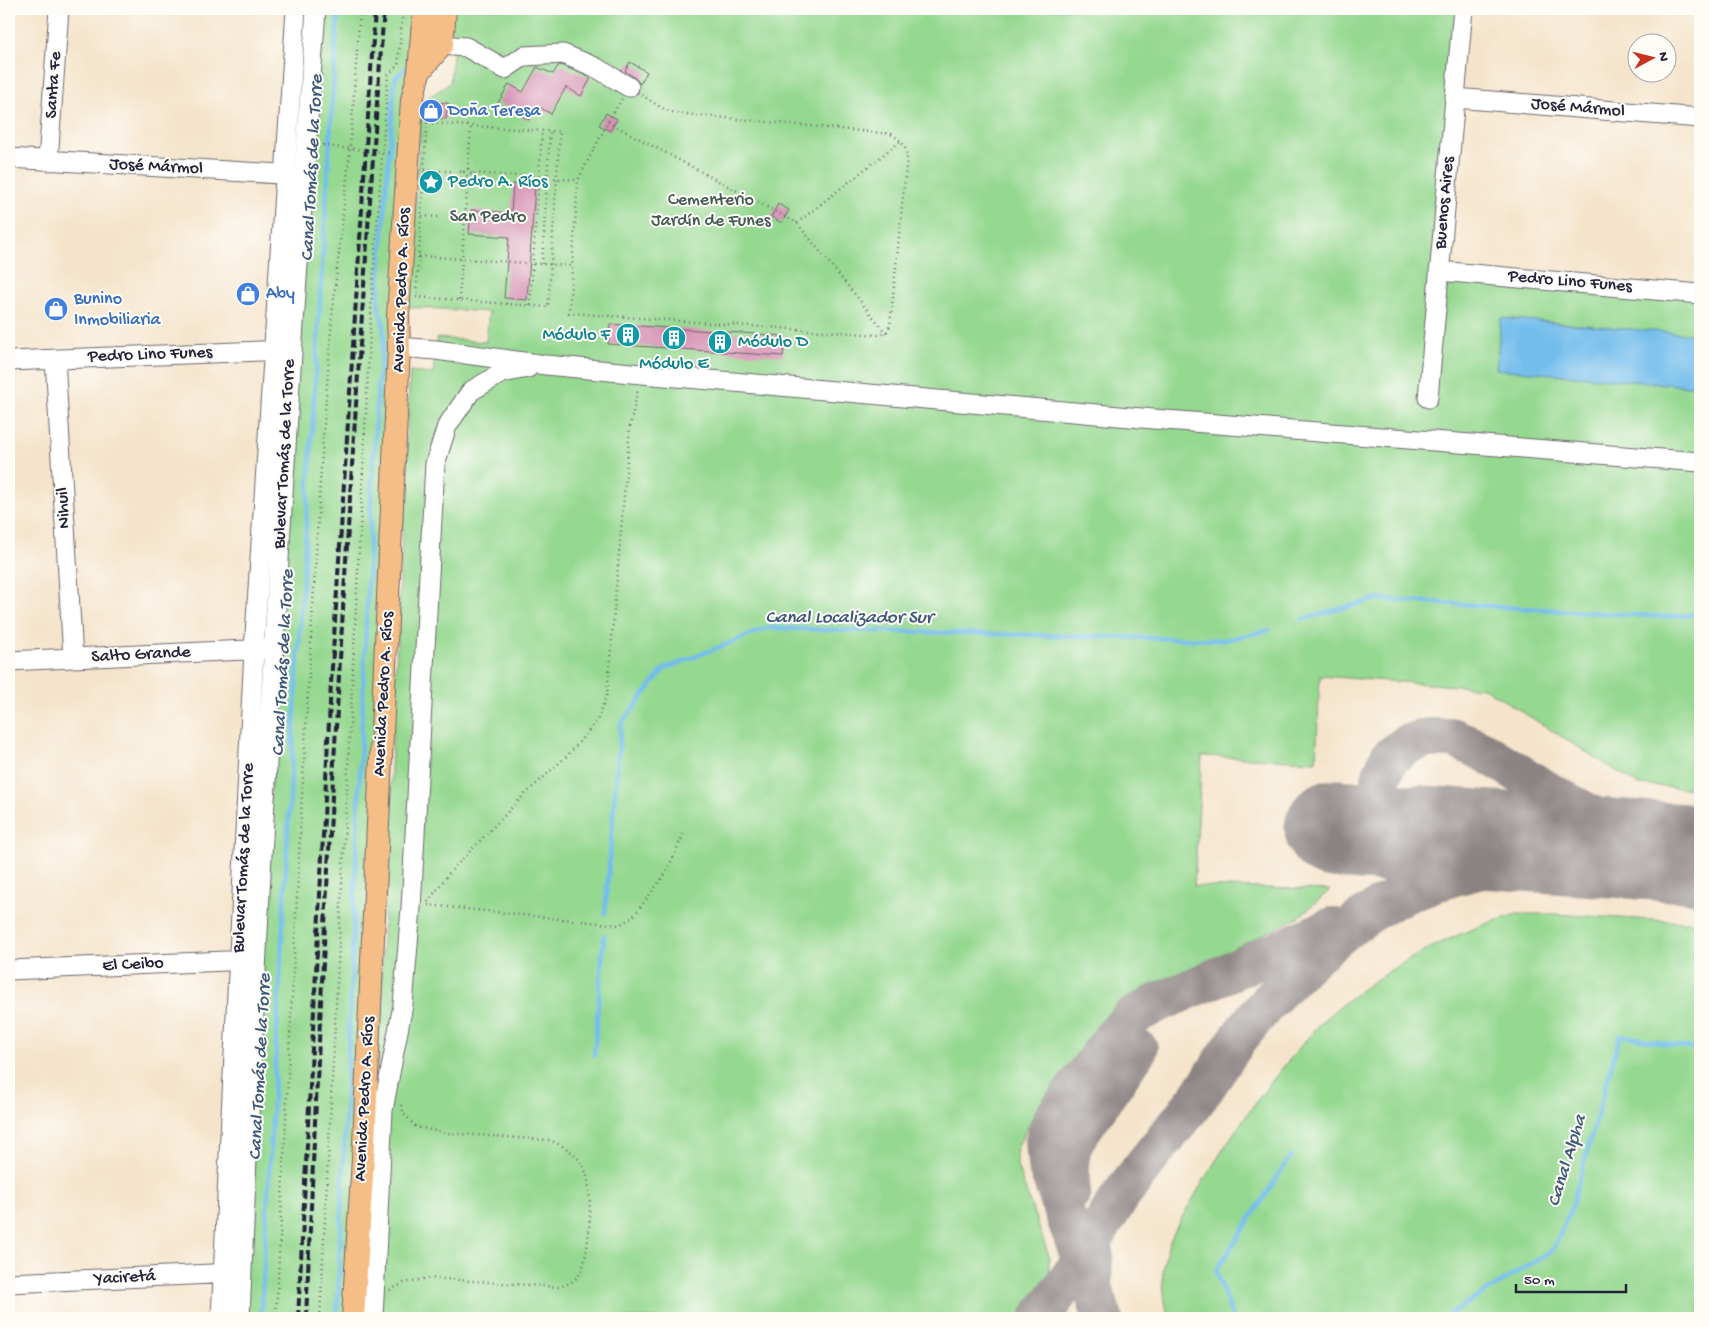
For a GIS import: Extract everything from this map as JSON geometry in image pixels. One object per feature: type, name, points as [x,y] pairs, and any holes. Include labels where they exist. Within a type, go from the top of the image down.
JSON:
[{"type":"main road","points":[[424,9],[432,44]]},
{"type":"main road","points":[[432,44],[445,9]]},
{"type":"main road","name":"Avenida Pedro A. Ríos","points":[[353,1318],[364,1134],[400,347],[398,316],[407,169],[412,100],[419,72],[432,44]]},
{"type":"street","name":"Santa Fe","points":[[48,161],[59,9]]},
{"type":"street","name":"Bulevar Tomás de la Torre","points":[[221,1318],[223,1273],[274,648],[282,350],[284,174],[296,9]]},
{"type":"street","name":"Bulevar Tomás de la Torre","points":[[240,1318],[254,650],[282,350],[304,175],[316,9]]},
{"type":"street","name":"Buenos Aires","points":[[1428,398],[1463,9]]},
{"type":"street","points":[[432,44],[466,47],[505,69],[524,56],[563,54],[595,67],[628,87]]},
{"type":"street","name":"José Mármol","points":[[1455,98],[1700,118]]},
{"type":"street","name":"José Mármol","points":[[9,158],[304,175]]},
{"type":"street","name":"Pedro Lino Funes","points":[[1439,271],[1700,294]]},
{"type":"street","points":[[400,347],[546,365],[642,374],[1153,419],[1700,462]]},
{"type":"street","name":"Pedro Lino Funes","points":[[9,361],[282,350]]},
{"type":"street","name":"Nihuil","points":[[55,359],[73,658]]},
{"type":"street","points":[[373,1312],[383,1110],[403,1005],[411,908],[434,464],[447,426],[470,391],[502,373],[546,365]]},
{"type":"street","name":"Salto Grande","points":[[9,661],[274,648]]},
{"type":"street","name":"El Ceibo","points":[[9,970],[248,960]]},
{"type":"street","name":"Yaciretá","points":[[9,1283],[242,1273]]},
{"type":"path","points":[[276,1318],[302,795],[320,486],[332,316],[350,149],[360,9]]},
{"type":"path","points":[[320,1318],[372,293],[388,75],[398,65],[403,9]]},
{"type":"path","points":[[628,87],[662,108],[675,113],[891,134],[902,140],[907,157],[890,326],[886,333],[878,335],[569,313],[578,180],[608,122],[628,87]]},
{"type":"path","points":[[608,122],[796,223],[886,333]]},
{"type":"path","points":[[416,297],[548,306],[551,265],[560,132],[428,123]]},
{"type":"path","points":[[471,126],[468,169],[472,173],[578,180]]},
{"type":"path","points":[[530,305],[542,131]]},
{"type":"path","points":[[542,264],[550,132]]},
{"type":"path","points":[[796,223],[902,140]]},
{"type":"path","points":[[325,145],[390,153]]},
{"type":"path","points":[[407,169],[464,172],[468,169]]},
{"type":"path","points":[[464,172],[468,177]]},
{"type":"path","points":[[459,300],[468,177],[472,173]]},
{"type":"path","points":[[421,216],[438,217]]},
{"type":"path","points":[[402,254],[572,266]]},
{"type":"path","points":[[642,374],[630,426],[607,694],[597,721],[569,754],[523,796],[450,873],[426,905],[620,925],[634,917],[666,873],[684,834]]},
{"type":"path","points":[[373,1312],[386,1291],[404,1283],[429,1278],[559,1287],[572,1282],[580,1274],[586,1256],[590,1220],[589,1186],[586,1170],[577,1156],[564,1146],[549,1140],[446,1133],[416,1127],[404,1114],[400,1101]]},
{"type":"green space","points":[[316,9],[1463,9],[1439,271],[1700,294],[1700,789],[1639,785],[1484,688],[1320,676],[1316,761],[1202,756],[1194,886],[1330,890],[1299,917],[1133,997],[1112,1011],[1033,1116],[1017,1148],[1017,1166],[1049,1256],[1049,1273],[1043,1289],[1023,1318],[365,1318],[410,372],[433,374],[437,338],[486,342],[489,312],[409,307],[422,102],[450,83],[455,37],[443,35],[419,72],[353,1318],[240,1318]]},
{"type":"green space","points":[[1517,914],[1554,914],[1700,923],[1700,1318],[1168,1318],[1163,1269],[1166,1253],[1176,1228],[1206,1177],[1244,1119],[1271,1082],[1318,1026],[1350,998],[1417,955],[1466,932]]},
{"type":"water","points":[[1501,318],[1700,335],[1700,387],[1496,369]]},
{"type":"building","points":[[630,62],[647,72],[640,84],[625,71]]},
{"type":"building","points":[[561,65],[591,78],[581,96],[566,87],[551,114],[537,106],[529,120],[498,103],[509,84],[523,92],[537,67],[553,74],[558,66]]},
{"type":"building","points":[[425,102],[448,103],[446,119],[424,118]]},
{"type":"building","points":[[606,113],[617,119],[610,131],[599,125]]},
{"type":"building","points":[[513,184],[535,186],[527,300],[504,298],[509,237],[469,234],[471,210],[511,213]]},
{"type":"building","points":[[778,204],[789,210],[782,223],[771,217]]},
{"type":"building","points":[[610,324],[785,336],[783,356],[608,344]]},
{"type":"waterway","name":"Canal Tomás de la Torre","points":[[261,1318],[294,724],[338,9]]},
{"type":"waterway","points":[[337,1318],[372,481],[378,384],[384,337],[383,322],[378,304],[395,78],[410,65],[410,62]]},
{"type":"waterway","points":[[1303,619],[1376,599],[1667,617],[1700,614]]},
{"type":"waterway","name":"Canal Localizador Sur","points":[[605,913],[621,724],[664,669],[767,628],[1225,640],[1270,630]]},
{"type":"waterway","name":"Canal Localizador Sur","points":[[594,1055],[604,935]]},
{"type":"waterway","name":"Canal Alpha","points":[[1444,1318],[1553,1250],[1571,1209],[1620,1035],[1700,1050]]},
{"type":"waterway","points":[[1233,1318],[1216,1271],[1291,1156]]},
{"type":"taxiway","points":[[1399,833],[1385,819],[1378,794],[1382,775],[1389,758],[1406,745],[1427,738],[1454,738],[1485,752],[1549,792],[1640,841],[1682,852]]},
{"type":"taxiway","points":[[1040,1318],[1077,1266],[1125,1190],[1199,1096],[1245,1030],[1295,974],[1336,938],[1377,908],[1398,897],[1447,878],[1497,866],[1599,847]]},
{"type":"taxiway","points":[[1088,1278],[1047,1165],[1045,1140],[1052,1120],[1115,1034],[1132,1017],[1153,1005],[1332,927]]},
{"type":"taxiway","points":[[1071,1192],[1069,1171],[1072,1146],[1075,1139],[1138,1049]]},
{"type":"taxiway","points":[[1094,1252],[1093,1286],[1103,1318]]},
{"type":"runway","points":[[1334,829],[1700,854]]},
{"type":"railway","points":[[298,1318],[331,683],[375,9]]},
{"type":"railway","points":[[306,1318],[340,663],[384,9]]},
{"type":"place","name":"Doña Teresa","points":[[431,111]]},
{"type":"place","name":"Pedro A. Ríos","points":[[431,182]]},
{"type":"place","name":"Aby","points":[[248,294]]},
{"type":"place","name":"Bunino Inmobiliaria","points":[[56,309]]},
{"type":"place","name":"Módulo F","points":[[628,335]]},
{"type":"place","name":"Módulo E","points":[[674,338]]},
{"type":"place","name":"Módulo D","points":[[720,342]]},
{"type":"park label","name":"Cementerio Jardín de Funes","points":[[711,210]]},
{"type":"park label","name":"San Pedro","points":[[488,217]]}]
